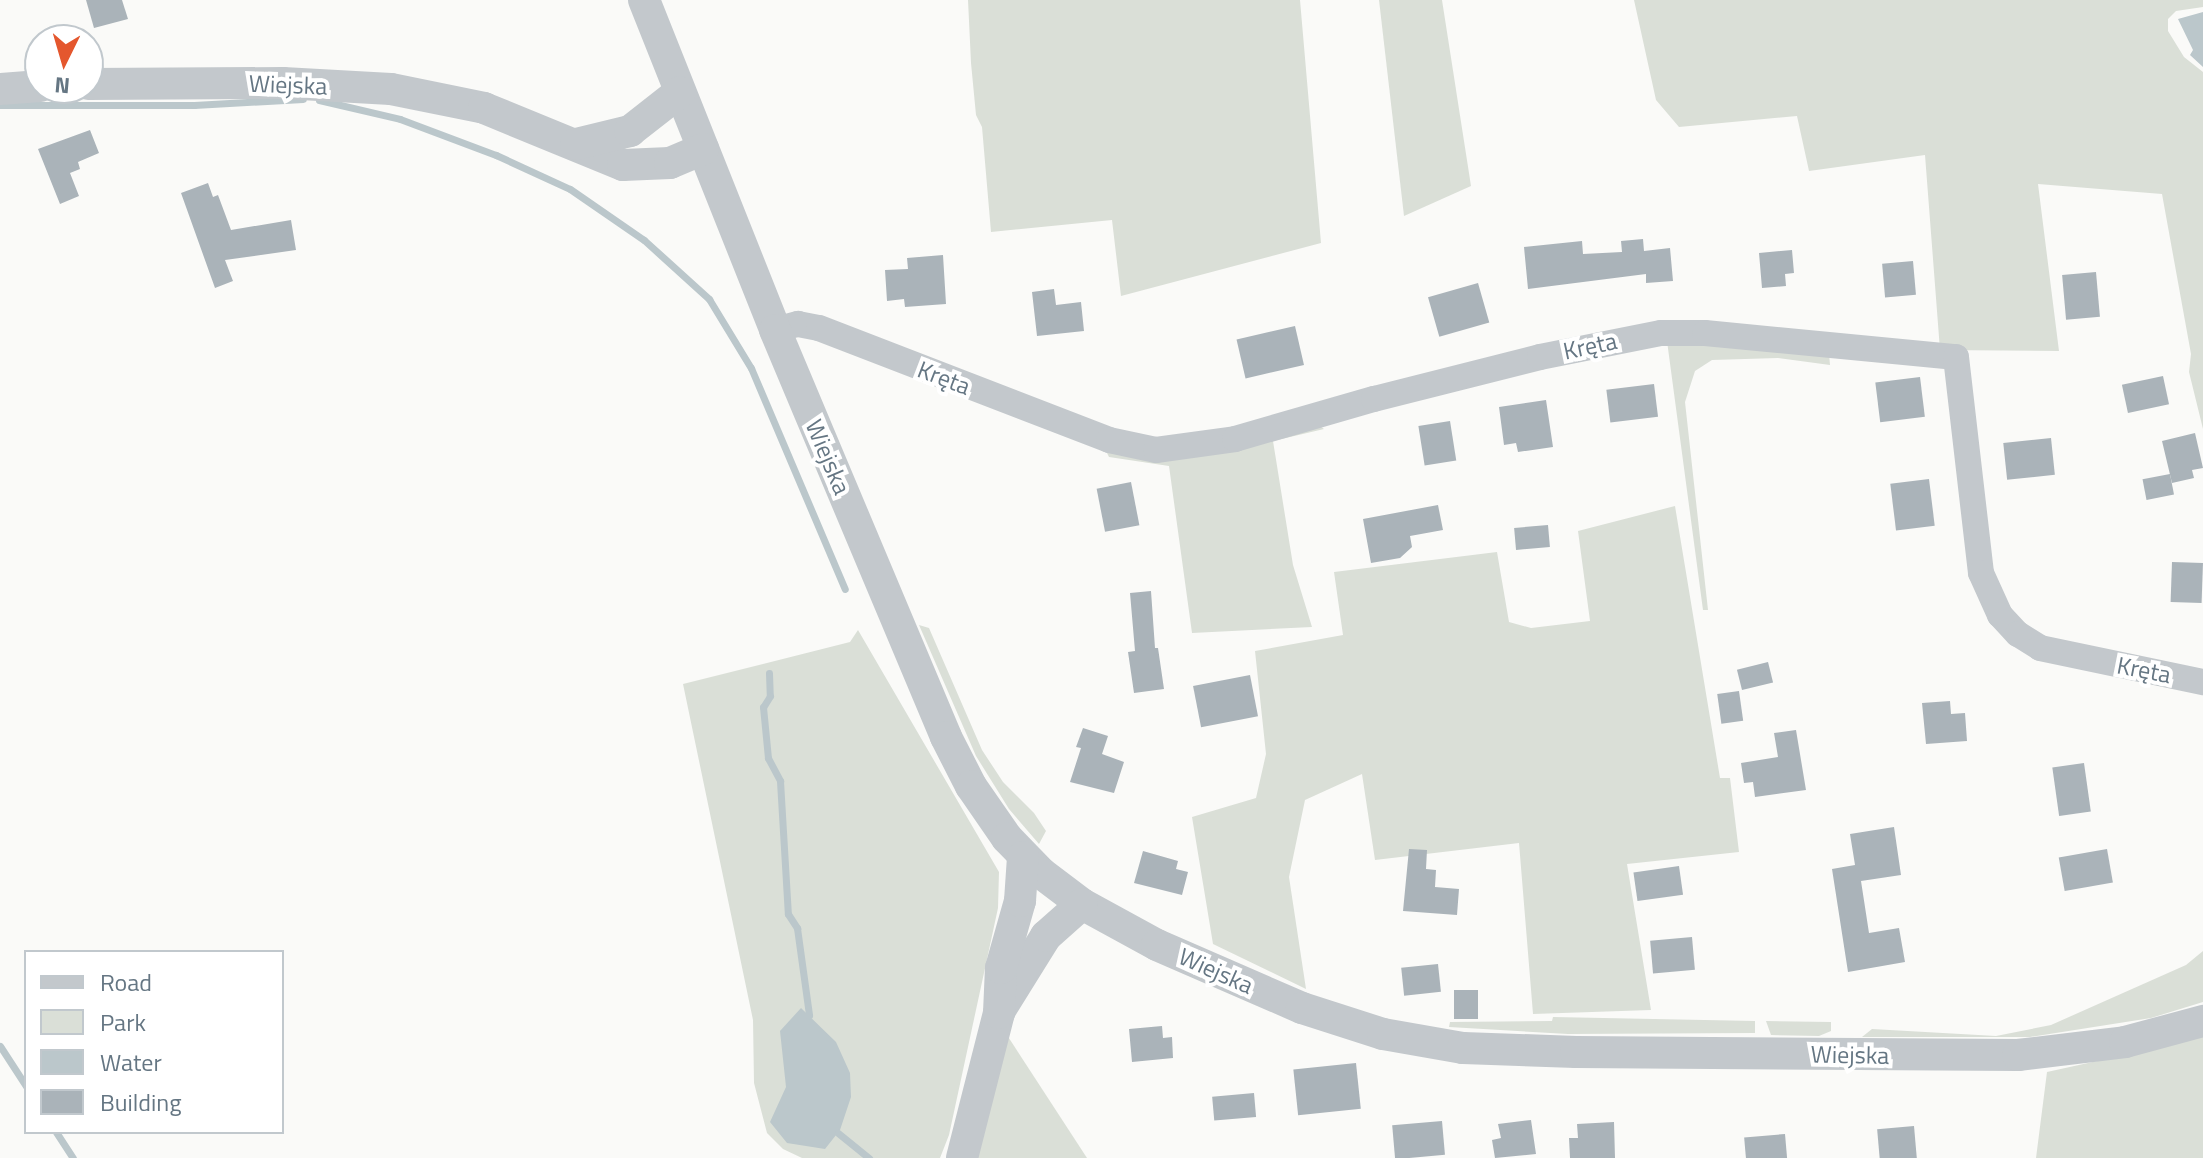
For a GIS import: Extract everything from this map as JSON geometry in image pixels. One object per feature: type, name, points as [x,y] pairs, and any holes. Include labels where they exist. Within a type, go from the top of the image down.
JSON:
[{"type":"street","name":"Wiejska","points":[[644,0],[775,330],[946,737],[977,795],[1023,857],[1082,904],[1143,938],[1302,1008],[1374,1032],[1454,1047],[1590,1052],[2018,1055],[2125,1042],[2203,1021]]},
{"type":"street","name":"Wiejska","points":[[104,84],[283,83],[391,89],[484,108],[623,165],[670,163],[703,149]]},
{"type":"street","points":[[0,89],[24,87]]},
{"type":"street","points":[[576,144],[630,131],[680,92]]},
{"type":"street","name":"Kręta","points":[[775,330],[798,324],[819,328],[1099,436],[1136,449],[1156,450],[1235,439],[1374,399],[1540,357],[1661,333],[1720,334],[1956,357],[1981,573],[2000,615],[2018,634],[2040,648],[2203,682]]},
{"type":"street","points":[[962,1158],[999,1013],[1001,968],[1020,901],[1023,857]]},
{"type":"street","points":[[999,1013],[1046,936],[1082,904]]},
{"type":"green space","points":[[968,0],[1300,0],[1321,243],[1121,296],[1112,220],[991,232],[982,127],[976,115]]},
{"type":"green space","points":[[1379,0],[1442,0],[1471,186],[1404,216]]},
{"type":"green space","points":[[1634,0],[2203,0],[2203,7],[2176,11],[2168,19],[2168,31],[2184,57],[2203,72],[2203,429],[2189,372],[2191,354],[2162,194],[2038,184],[2059,351],[1940,350],[1925,155],[1809,171],[1797,116],[1679,127],[1656,100]]},
{"type":"green space","points":[[1667,341],[1829,353],[1830,365],[1778,358],[1712,360],[1695,371],[1685,402],[1708,610],[1703,610]]},
{"type":"green space","points":[[1317,424],[1324,429],[1273,441],[1293,565],[1312,627],[1192,633],[1169,466],[1109,457],[1107,453]]},
{"type":"green space","points":[[1675,506],[1720,778],[1730,778],[1739,852],[1627,864],[1651,1010],[1533,1014],[1519,843],[1375,860],[1362,774],[1305,800],[1289,877],[1306,989],[1213,944],[1192,817],[1256,798],[1266,754],[1255,651],[1343,635],[1334,572],[1497,552],[1509,622],[1531,628],[1590,621],[1578,531]]},
{"type":"green space","points":[[919,625],[929,628],[982,750],[1003,782],[1034,813],[1046,831],[1039,844],[1009,809],[976,756]]},
{"type":"green space","points":[[858,630],[999,872],[998,908],[949,1135],[940,1158],[802,1158],[783,1149],[767,1133],[754,1083],[753,1020],[683,684],[850,642]]},
{"type":"green space","points":[[2203,951],[2203,1002],[2151,1018],[2030,1037],[1862,1037],[1872,1029],[1996,1036],[2051,1025],[2186,965]]},
{"type":"green space","points":[[1553,1017],[1755,1021],[1755,1033],[1568,1034],[1449,1027],[1450,1022],[1552,1021]]},
{"type":"green space","points":[[1766,1021],[1831,1022],[1831,1031],[1819,1036],[1771,1035]]},
{"type":"green space","points":[[1005,1032],[1087,1158],[977,1158]]},
{"type":"green space","points":[[2203,1033],[2203,1158],[2036,1158],[2047,1072],[2129,1054]]},
{"type":"water","points":[[2203,12],[2203,67],[2190,55],[2193,50],[2178,19]]},
{"type":"water","points":[[801,1008],[836,1042],[850,1073],[851,1097],[840,1130],[825,1149],[787,1143],[770,1122],[786,1087],[780,1031]]},
{"type":"building","points":[[86,0],[122,0],[128,19],[104,25],[93,24]]},
{"type":"building","points":[[90,130],[99,153],[78,162],[80,169],[70,173],[79,196],[60,204],[38,149]]},
{"type":"building","points":[[208,183],[213,197],[218,195],[231,230],[291,220],[296,250],[225,260],[233,281],[215,288],[181,193]]},
{"type":"building","points":[[1643,239],[1644,251],[1670,248],[1673,281],[1646,283],[1646,274],[1528,289],[1524,247],[1582,241],[1583,254],[1622,252],[1621,241]]},
{"type":"building","points":[[1792,250],[1794,273],[1785,274],[1786,286],[1762,288],[1759,253]]},
{"type":"building","points":[[943,255],[946,304],[905,307],[904,299],[887,301],[885,270],[908,269],[907,258]]},
{"type":"building","points":[[1913,261],[1916,295],[1885,298],[1882,264]]},
{"type":"building","points":[[2096,272],[2100,317],[2066,320],[2062,275]]},
{"type":"building","points":[[1478,283],[1489,322],[1439,337],[1428,297]]},
{"type":"building","points":[[1054,289],[1056,305],[1081,302],[1084,331],[1037,336],[1032,292]]},
{"type":"building","points":[[1295,326],[1304,365],[1246,378],[1237,339]]},
{"type":"building","points":[[2163,376],[2169,404],[2128,413],[2122,385]]},
{"type":"building","points":[[1920,377],[1925,417],[1880,422],[1875,382]]},
{"type":"building","points":[[1654,384],[1658,417],[1610,423],[1606,390]]},
{"type":"building","points":[[1546,400],[1553,447],[1518,452],[1516,443],[1504,445],[1499,407]]},
{"type":"building","points":[[1450,421],[1456,461],[1425,466],[1418,426]]},
{"type":"building","points":[[2195,433],[2203,468],[2192,470],[2194,478],[2172,483],[2162,441]]},
{"type":"building","points":[[2051,438],[2055,475],[2007,480],[2003,443]]},
{"type":"building","points":[[2170,474],[2174,495],[2147,500],[2143,479]]},
{"type":"building","points":[[1929,479],[1935,526],[1896,530],[1890,484]]},
{"type":"building","points":[[1131,482],[1139,525],[1105,532],[1097,489]]},
{"type":"building","points":[[1438,505],[1443,530],[1410,536],[1412,547],[1400,558],[1371,563],[1363,519]]},
{"type":"building","points":[[1548,525],[1550,547],[1516,550],[1514,528]]},
{"type":"building","points":[[2172,562],[2203,563],[2202,603],[2171,602]]},
{"type":"building","points":[[1151,591],[1155,648],[1158,648],[1164,689],[1134,693],[1128,652],[1135,651],[1130,593]]},
{"type":"building","points":[[1768,662],[1773,682],[1742,690],[1737,670]]},
{"type":"building","points":[[1250,675],[1258,716],[1201,727],[1193,686]]},
{"type":"building","points":[[1739,691],[1743,721],[1721,724],[1717,694]]},
{"type":"building","points":[[1950,701],[1951,714],[1965,713],[1967,741],[1926,744],[1922,703]]},
{"type":"building","points":[[1083,728],[1108,736],[1102,754],[1124,762],[1114,793],[1070,782],[1081,748],[1076,747]]},
{"type":"building","points":[[1796,730],[1806,790],[1755,797],[1753,782],[1744,783],[1741,763],[1778,757],[1774,733]]},
{"type":"building","points":[[2084,763],[2091,812],[2059,816],[2052,767]]},
{"type":"building","points":[[1894,827],[1901,875],[1861,881],[1869,933],[1899,928],[1905,962],[1848,972],[1832,869],[1855,865],[1850,834]]},
{"type":"building","points":[[1409,849],[1427,850],[1426,869],[1436,870],[1435,887],[1459,889],[1457,915],[1403,911]]},
{"type":"building","points":[[2107,849],[2113,882],[2065,891],[2059,858]]},
{"type":"building","points":[[1143,851],[1178,861],[1176,869],[1188,872],[1182,895],[1134,883]]},
{"type":"building","points":[[1679,866],[1683,895],[1637,901],[1633,872]]},
{"type":"building","points":[[1692,937],[1695,970],[1653,974],[1650,941]]},
{"type":"building","points":[[1438,964],[1441,992],[1404,996],[1401,968]]},
{"type":"building","points":[[1454,990],[1478,990],[1478,1019],[1454,1019]]},
{"type":"building","points":[[1162,1026],[1163,1038],[1172,1037],[1173,1058],[1132,1062],[1129,1029]]},
{"type":"building","points":[[1356,1063],[1361,1109],[1298,1115],[1293,1070]]},
{"type":"building","points":[[1254,1093],[1256,1117],[1214,1121],[1212,1097]]},
{"type":"building","points":[[1531,1120],[1536,1154],[1495,1158],[1492,1140],[1501,1138],[1498,1124]]},
{"type":"building","points":[[1442,1121],[1445,1155],[1395,1158],[1392,1125]]},
{"type":"building","points":[[1614,1122],[1615,1158],[1570,1158],[1569,1138],[1578,1138],[1577,1124]]},
{"type":"building","points":[[1914,1126],[1917,1158],[1880,1158],[1877,1129]]},
{"type":"building","points":[[1785,1134],[1787,1158],[1746,1158],[1744,1138]]},
{"type":"waterway","points":[[0,105],[194,105],[303,99]]},
{"type":"waterway","points":[[319,100],[400,119],[496,155],[570,189],[644,240],[709,299],[751,368],[845,589]]},
{"type":"waterway","points":[[769,673],[770,696],[763,707],[768,758],[780,781],[788,914],[797,928],[809,1015]]},
{"type":"waterway","points":[[0,1046],[24,1083]]},
{"type":"waterway","points":[[838,1133],[869,1158]]},
{"type":"waterway","points":[[57,1134],[73,1158]]}]
